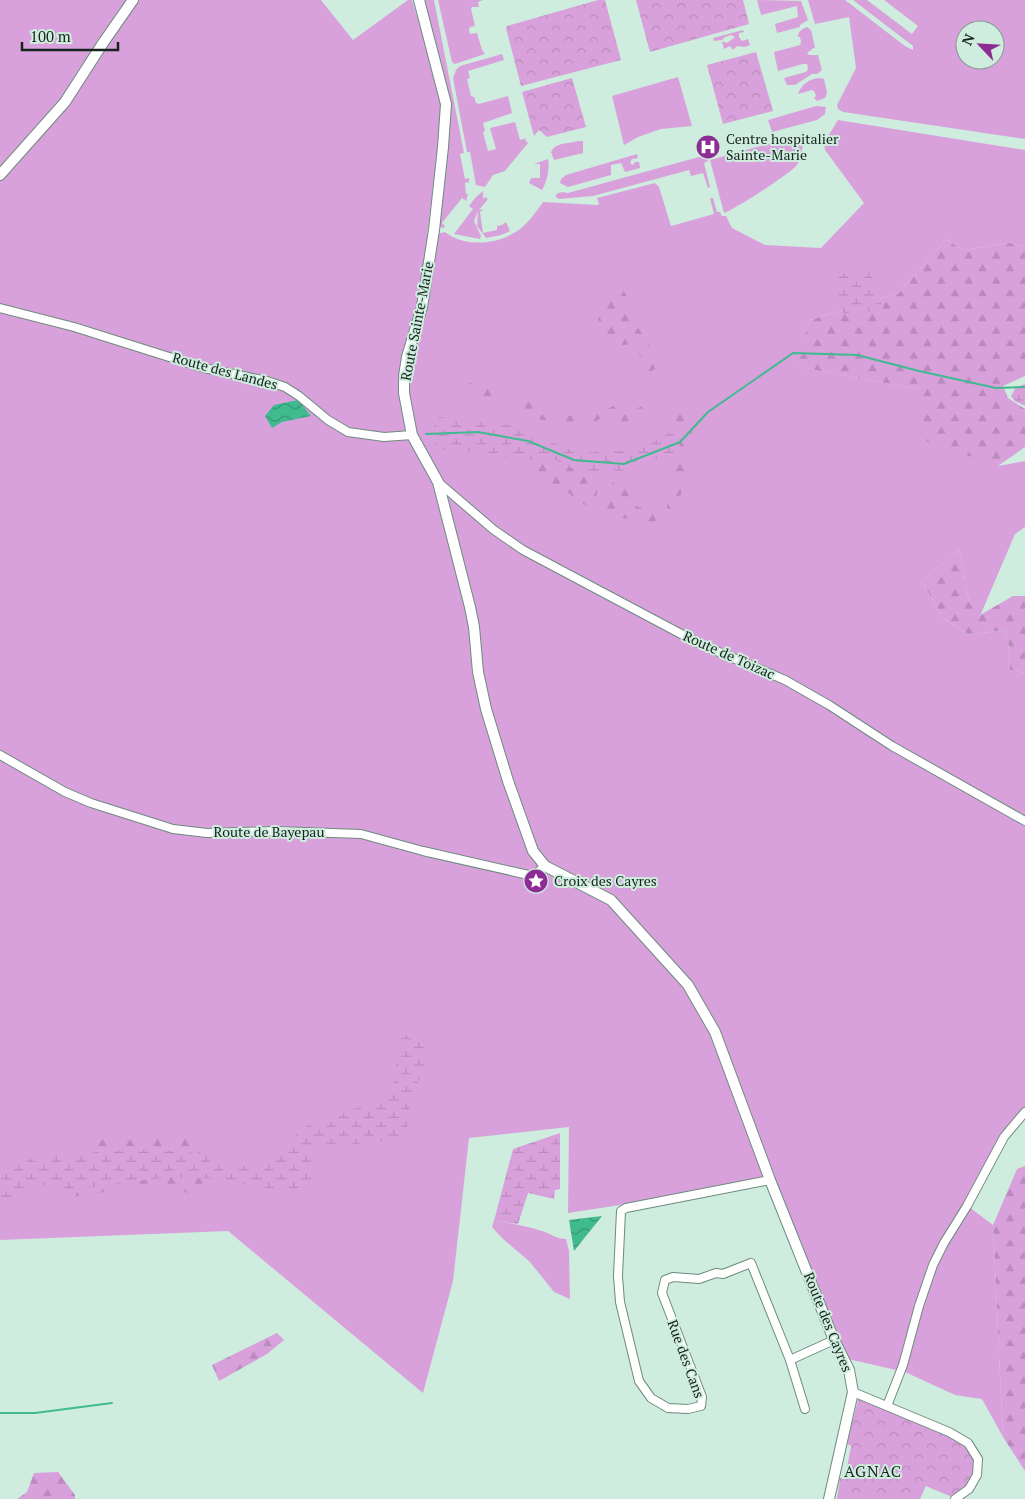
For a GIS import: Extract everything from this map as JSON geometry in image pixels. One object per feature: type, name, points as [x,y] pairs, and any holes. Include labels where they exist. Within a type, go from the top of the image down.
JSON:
[{"type":"street","points":[[0,175],[65,102],[133,0]]},
{"type":"street","name":"Route Sainte-Marie","points":[[419,0],[446,104],[434,230],[422,307],[407,357],[404,394],[412,435],[438,482],[470,607],[474,626],[478,672],[486,710],[508,781],[533,851],[545,866]]},
{"type":"street","name":"Route des Landes","points":[[0,308],[74,327],[204,368],[267,381],[285,387],[328,420],[348,432],[384,437],[412,435]]},
{"type":"street","name":"Route de Toizac","points":[[438,482],[494,530],[523,550],[700,644],[785,680],[829,705],[892,746],[1025,821]]},
{"type":"street","name":"Route de Bayepau","points":[[0,755],[65,792],[91,803],[174,829],[207,833],[276,831],[361,834],[424,851],[533,876],[545,866]]},
{"type":"street","name":"Route des Cayres","points":[[545,866],[611,900],[688,985],[715,1032],[770,1180],[834,1340],[849,1370],[853,1392],[829,1499]]},
{"type":"street","points":[[888,1406],[903,1365],[926,1283],[944,1243],[967,1206],[1004,1137],[1025,1112]]},
{"type":"street","name":"Rue des Cans","points":[[770,1180],[626,1208],[621,1211],[618,1276],[620,1302],[640,1381],[651,1398],[668,1408],[688,1409],[702,1406],[702,1397],[662,1293],[665,1280],[673,1277],[699,1279],[716,1273],[723,1274],[751,1263],[790,1360]]},
{"type":"street","points":[[806,1409],[790,1360],[834,1340]]},
{"type":"street","points":[[853,1392],[949,1432],[968,1443],[978,1460],[977,1475],[969,1489],[955,1499]]},
{"type":"green space","points":[[0,0],[321,0],[353,40],[408,0],[412,0],[443,101],[427,237],[433,261],[437,234],[445,232],[462,241],[482,243],[492,241],[520,229],[543,202],[597,205],[599,204],[597,198],[655,183],[659,187],[671,226],[714,214],[710,198],[713,198],[717,212],[720,212],[722,216],[726,216],[732,228],[765,245],[821,248],[864,203],[825,150],[824,143],[838,120],[1025,150],[1025,247],[1010,243],[963,250],[946,239],[899,293],[810,320],[795,366],[918,389],[998,466],[1025,461],[1025,527],[1015,534],[980,616],[969,601],[959,549],[922,582],[944,619],[969,635],[1003,630],[1008,637],[1010,670],[1025,673],[1025,1116],[1008,1139],[969,1207],[993,1225],[1003,1437],[982,1399],[955,1395],[905,1372],[839,1357],[764,1176],[672,1197],[568,1213],[569,1127],[469,1138],[453,1281],[423,1393],[228,1231],[0,1240]]},
{"type":"green space","points":[[422,0],[434,0],[464,153],[460,154],[465,179],[469,178],[469,182],[465,183],[466,194],[468,194],[466,201],[462,198],[442,223],[445,226],[444,228],[439,227],[450,115]]},
{"type":"green space","points":[[438,0],[483,0],[478,2],[479,7],[472,7],[471,9],[475,26],[470,27],[469,30],[470,34],[477,33],[485,54],[455,64],[452,62]]},
{"type":"green space","points":[[598,0],[605,0],[621,60],[521,86],[507,26]]},
{"type":"green space","points":[[636,0],[743,0],[749,24],[650,52]]},
{"type":"green space","points":[[757,0],[801,1],[808,20],[800,25],[800,27],[777,33],[775,24],[798,17],[797,6],[761,15]]},
{"type":"green space","points":[[808,0],[845,0],[905,46],[913,50],[913,46],[853,0],[867,0],[912,34],[918,26],[884,0],[1025,0],[1025,139],[843,112],[838,109],[837,105],[856,68],[849,17],[815,24]]},
{"type":"green space","points":[[807,27],[811,30],[815,47],[807,53],[809,55],[818,55],[822,70],[795,85],[787,85],[784,78],[806,72],[808,69],[807,64],[778,71],[774,52],[800,45],[799,33]]},
{"type":"green space","points":[[743,30],[744,32],[739,33],[739,37],[742,41],[748,39],[750,45],[745,47],[737,46],[733,50],[730,46],[724,49],[722,41],[727,43],[735,37],[731,35],[722,40],[714,41],[713,38]]},
{"type":"green space","points":[[756,52],[773,111],[723,124],[707,65]]},
{"type":"green space","points":[[502,54],[504,60],[468,71],[470,78],[467,79],[471,96],[479,104],[508,96],[512,113],[483,123],[485,131],[483,132],[488,151],[496,149],[490,128],[515,122],[520,140],[527,138],[525,140],[528,143],[505,171],[493,175],[485,187],[476,185],[470,152],[467,152],[453,78],[460,66]]},
{"type":"green space","points":[[678,77],[692,126],[661,129],[638,137],[624,145],[612,96]]},
{"type":"green space","points":[[572,78],[586,127],[547,137],[539,130],[534,136],[522,92]]},
{"type":"green space","points":[[819,78],[824,79],[827,92],[825,98],[817,101],[812,90],[798,94],[801,87],[806,83]]},
{"type":"green space","points":[[816,106],[826,107],[825,114],[817,120],[772,132],[768,120]]},
{"type":"green space","points":[[804,134],[799,162],[793,169],[762,191],[724,213],[710,160]]},
{"type":"green space","points":[[583,141],[583,153],[554,160],[551,152],[556,146]]},
{"type":"green space","points":[[637,154],[638,158],[632,159],[630,163],[633,165],[635,162],[639,162],[640,168],[625,172],[621,163],[611,165],[611,175],[568,187],[560,183],[561,179],[566,175]]},
{"type":"green space","points":[[706,155],[708,161],[704,163],[710,187],[708,188],[703,173],[691,176],[689,170],[593,196],[559,199],[556,197],[556,194],[562,192],[568,193]]},
{"type":"green space","points":[[548,159],[548,175],[542,190],[529,183],[531,178],[540,178],[540,164],[534,164]]},
{"type":"green space","points":[[483,191],[483,199],[485,197],[488,199],[479,210],[484,209],[480,212],[483,233],[497,230],[497,226],[506,222],[510,231],[486,238],[477,226],[478,211],[474,221],[481,236],[480,239],[454,234],[473,209],[469,206]]},
{"type":"green space","points":[[946,239],[963,250],[1010,243],[1025,247],[1025,376],[1003,386],[1008,398],[1025,409],[1025,447],[998,466],[917,438],[918,389],[794,366],[810,320],[899,293]]},
{"type":"green space","points":[[856,270],[866,271],[871,274],[883,309],[844,313],[836,290],[837,275]]},
{"type":"green space","points":[[623,290],[634,308],[635,323],[656,354],[658,367],[650,372],[634,344],[613,346],[603,340],[598,318],[608,300],[617,299]]},
{"type":"green space","points":[[468,382],[535,404],[553,414],[589,418],[615,405],[629,412],[647,404],[650,408],[625,423],[604,415],[596,422],[581,425],[535,419],[522,405],[484,399],[468,392]]},
{"type":"green space","points":[[1025,384],[1025,406],[1015,401],[1011,396],[1016,387]]},
{"type":"green space","points":[[668,397],[695,418],[679,504],[666,518],[674,436]]},
{"type":"green space","points":[[439,417],[509,425],[521,432],[538,435],[576,453],[635,450],[679,428],[680,453],[659,458],[623,471],[580,472],[549,457],[516,461],[500,455],[452,449],[437,451],[431,432]]},
{"type":"green space","points":[[539,451],[576,466],[599,483],[596,497],[610,494],[612,482],[626,489],[632,504],[658,515],[654,524],[596,513],[564,490],[525,475],[514,454]]},
{"type":"green space","points":[[959,549],[969,601],[980,615],[1013,596],[1025,596],[1025,673],[1010,670],[1008,637],[1003,630],[969,635],[944,619],[922,582]]},
{"type":"green space","points":[[402,1035],[424,1036],[428,1040],[428,1048],[411,1103],[405,1136],[402,1140],[355,1144],[317,1144],[310,1147],[316,1176],[298,1192],[246,1185],[221,1179],[170,1177],[72,1191],[38,1184],[21,1194],[0,1213],[0,1174],[9,1169],[17,1157],[28,1155],[33,1161],[46,1162],[56,1152],[66,1156],[101,1151],[150,1149],[207,1154],[211,1163],[235,1167],[264,1163],[275,1157],[287,1142],[305,1127],[392,1095],[398,1049]]},
{"type":"green space","points":[[560,1133],[560,1189],[555,1190],[554,1199],[528,1193],[518,1224],[494,1221],[513,1149]]},
{"type":"green space","points":[[95,1136],[200,1138],[208,1147],[214,1185],[190,1195],[173,1185],[110,1190],[74,1201]]},
{"type":"green space","points":[[1025,1166],[1025,1471],[1003,1437],[993,1225],[1017,1169]]},
{"type":"green space","points":[[494,1221],[531,1228],[566,1239],[569,1251],[570,1299],[554,1292],[530,1262],[492,1227]]},
{"type":"green space","points":[[277,1333],[284,1340],[267,1354],[219,1381],[212,1365]]},
{"type":"green space","points":[[865,1399],[954,1439],[964,1446],[971,1454],[975,1464],[974,1474],[967,1486],[952,1497],[926,1486],[920,1499],[837,1499],[840,1478],[845,1479],[851,1446],[847,1444],[858,1400]]},
{"type":"green space","points":[[58,1472],[75,1495],[75,1499],[17,1499],[27,1492],[34,1473]]},
{"type":"water","points":[[298,400],[311,416],[282,422],[272,428],[265,416],[274,405]]},
{"type":"water","points":[[602,1216],[574,1251],[569,1220]]},
{"type":"waterway","points":[[426,434],[478,432],[528,441],[574,460],[624,464],[680,442],[708,412],[793,353],[857,355],[996,388],[1025,387]]},
{"type":"waterway","points":[[0,1413],[35,1413],[112,1403]]},
{"type":"place","name":"Centre hospitalier Sainte-Marie","points":[[708,147]]},
{"type":"place","name":"Croix des Cayres","points":[[536,881]]},
{"type":"district","name":"AGNAC","points":[[873,1471]]}]
